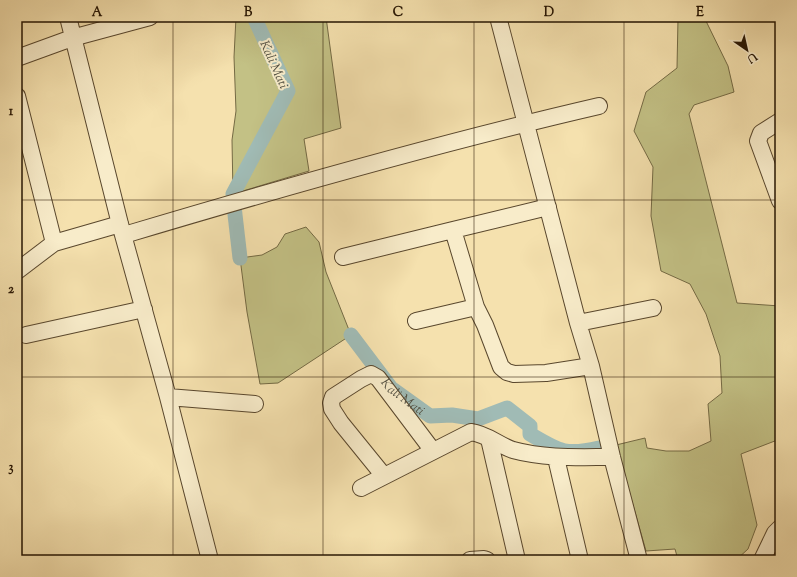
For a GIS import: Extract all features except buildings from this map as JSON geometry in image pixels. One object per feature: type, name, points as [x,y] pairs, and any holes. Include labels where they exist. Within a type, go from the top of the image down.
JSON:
[{"type":"street","points":[[68,17],[72,38],[210,560]]},
{"type":"street","points":[[17,58],[72,38],[150,17]]},
{"type":"street","points":[[498,17],[578,323],[591,366],[612,457],[639,560]]},
{"type":"street","points":[[17,96],[54,243]]},
{"type":"street","points":[[17,271],[54,243],[122,229],[526,123],[599,106]]},
{"type":"street","points":[[780,121],[761,133],[758,141],[780,201]]},
{"type":"street","points":[[343,257],[548,207]]},
{"type":"street","points":[[453,230],[476,307],[485,325],[501,367],[507,372],[514,374],[546,373],[591,366]]},
{"type":"street","points":[[416,321],[476,307]]},
{"type":"street","points":[[578,323],[653,308]]},
{"type":"street","points":[[26,335],[144,309]]},
{"type":"street","points":[[384,476],[341,423],[332,409],[331,403],[334,397],[361,379],[371,374],[378,378],[432,451]]},
{"type":"street","points":[[168,397],[255,404]]},
{"type":"street","points":[[361,488],[471,432],[484,435],[513,450],[556,458],[612,457]]},
{"type":"street","points":[[490,439],[517,560]]},
{"type":"street","points":[[556,458],[580,560]]},
{"type":"street","points":[[762,560],[775,533],[780,528]]},
{"type":"street","points":[[470,560],[487,560]]},
{"type":"shaded area","points":[[236,17],[326,17],[341,128],[304,139],[309,171],[233,194],[232,140],[236,111],[234,57]]},
{"type":"shaded area","points":[[678,19],[705,19],[728,66],[734,92],[694,105],[689,114],[737,303],[780,306],[780,439],[741,454],[757,525],[748,549],[736,560],[678,560],[675,549],[646,551],[616,445],[645,438],[647,448],[666,451],[689,451],[711,441],[708,404],[722,393],[720,356],[706,314],[690,284],[661,271],[651,216],[653,167],[634,131],[646,92],[677,68]]},
{"type":"shaded area","points":[[306,227],[319,242],[326,272],[351,335],[278,383],[260,384],[247,312],[240,258],[262,255],[277,247],[285,234]]},
{"type":"waterway","name":"Kali Mati","points":[[233,194],[288,91],[254,17]]},
{"type":"waterway","name":"Kali Mati","points":[[234,206],[240,258]]},
{"type":"waterway","name":"Kali Mati","points":[[351,335],[391,388],[430,416],[452,415],[478,419],[507,408],[530,426],[530,434],[556,448],[570,452],[599,448]]}]
